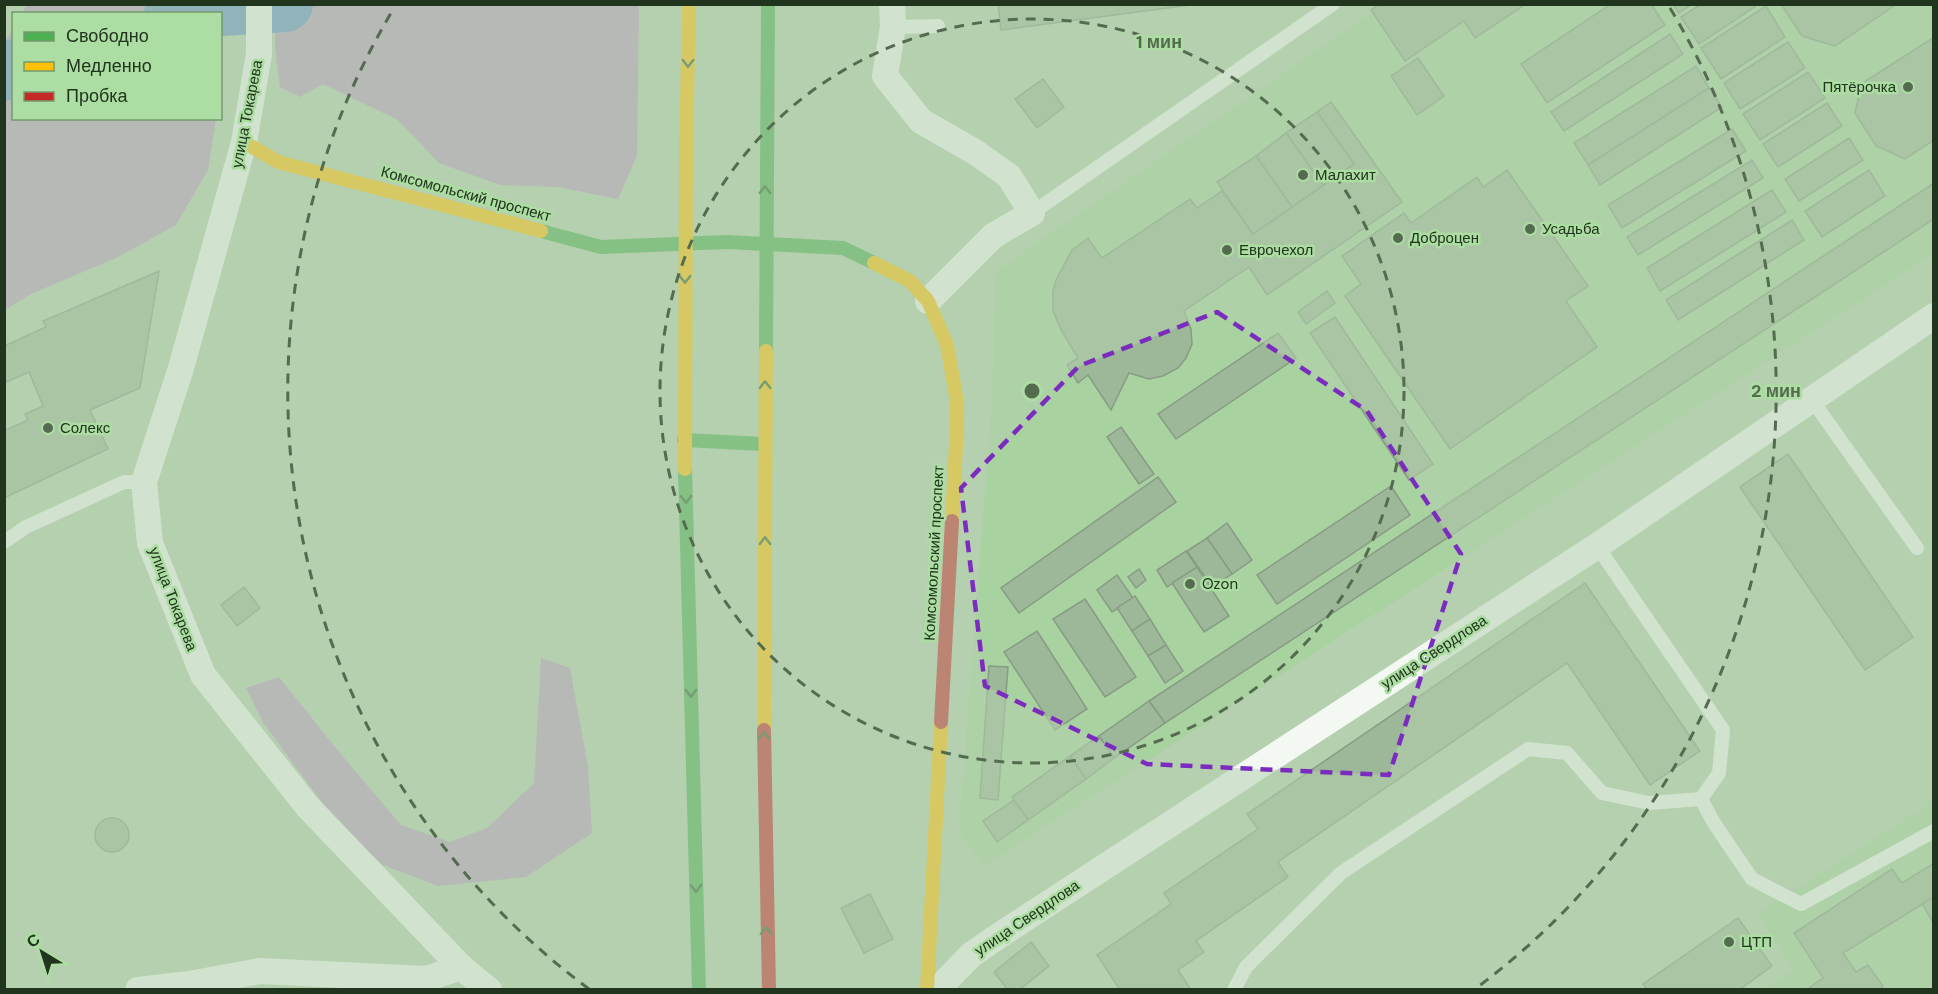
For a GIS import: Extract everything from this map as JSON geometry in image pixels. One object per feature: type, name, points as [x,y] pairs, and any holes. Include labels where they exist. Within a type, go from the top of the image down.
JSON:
[{"type":"main road","points":[[689,4],[684,440],[699,990]]},
{"type":"main road","points":[[768,4],[764,774],[769,988]]},
{"type":"main road","name":"Комсомольский проспект","points":[[244,142],[278,162],[601,247],[727,242],[843,248],[910,281],[928,301],[947,345],[956,396],[957,426],[927,990]]},
{"type":"main road","points":[[684,440],[765,444]]},
{"type":"street","name":"улица Токарева","points":[[259,4],[259,54],[244,142],[181,368],[144,482],[150,543],[203,675],[308,807],[461,967],[489,990]]},
{"type":"street","points":[[892,16],[885,76],[921,121],[975,152],[1009,176],[1032,213],[993,236],[928,301]]},
{"type":"street","name":"улица Свердлова","points":[[937,990],[971,956],[1000,935],[1597,546],[1934,316]]},
{"type":"street","points":[[138,990],[189,984],[260,971],[426,979],[461,967]]},
{"type":"lane","points":[[1032,213],[1333,4]]},
{"type":"lane","points":[[892,16],[938,26]]},
{"type":"lane","points":[[1812,400],[1917,548]]},
{"type":"lane","points":[[4,542],[26,527],[124,482],[144,482]]},
{"type":"lane","points":[[1597,546],[1723,730],[1719,773],[1701,799]]},
{"type":"lane","points":[[1234,990],[1246,967],[1341,873],[1528,749],[1567,753],[1602,794],[1649,803],[1701,799]]},
{"type":"lane","points":[[1701,799],[1714,823],[1752,879],[1801,904],[1934,831]]},
{"type":"lane","points":[[209,990],[223,981],[260,971]]},
{"type":"highlighted area","points":[[1217,312],[1367,411],[1461,554],[1389,775],[1147,764],[985,686],[961,488],[1079,366]]},
{"type":"shaded area","points":[[27,4],[215,4],[219,12],[23,12]]},
{"type":"shaded area","points":[[275,5],[639,5],[637,156],[618,199],[558,187],[500,185],[439,163],[398,120],[323,84],[300,97],[280,87],[275,48]]},
{"type":"shaded area","points":[[1383,5],[1933,5],[1933,254],[984,866],[959,832],[993,389],[995,272]]},
{"type":"shaded area","points":[[12,30],[12,120],[216,120],[208,170],[176,225],[118,257],[31,294],[5,310],[4,45]]},
{"type":"shaded area","points":[[541,658],[570,668],[588,766],[592,833],[526,877],[438,886],[383,865],[340,827],[264,724],[246,688],[279,677],[401,825],[450,842],[487,828],[534,783]]},
{"type":"shaded area","points":[[1933,802],[1933,989],[1765,989],[1794,970],[1757,914]]},
{"type":"building","points":[[998,4],[1198,4],[1001,30]]},
{"type":"building","points":[[1380,4],[1526,4],[1475,38],[1464,21],[1405,61],[1371,10]]},
{"type":"building","points":[[1611,4],[1651,4],[1665,25],[1547,103],[1521,64]]},
{"type":"building","points":[[1673,4],[1692,4],[1679,13]]},
{"type":"building","points":[[1701,4],[1759,4],[1699,44],[1681,17]]},
{"type":"building","points":[[1781,4],[1897,4],[1835,46],[1802,36]]},
{"type":"building","points":[[1766,6],[1785,37],[1721,79],[1701,48]]},
{"type":"building","points":[[1670,34],[1683,54],[1564,131],[1551,112]]},
{"type":"building","points":[[1934,37],[1934,140],[1905,159],[1876,146],[1855,113],[1861,84]]},
{"type":"building","points":[[1788,42],[1805,68],[1740,109],[1724,83]]},
{"type":"building","points":[[1418,58],[1444,96],[1417,115],[1391,76]]},
{"type":"building","points":[[1696,66],[1709,88],[1588,165],[1574,143]]},
{"type":"building","points":[[1808,72],[1825,98],[1760,140],[1743,114]]},
{"type":"building","points":[[1043,79],[1064,107],[1037,128],[1015,99]]},
{"type":"building","points":[[1709,88],[1722,107],[1600,185],[1588,165]]},
{"type":"building","points":[[1331,102],[1402,202],[1267,295],[1249,267],[1184,311],[1191,329],[1192,344],[1186,358],[1178,368],[1163,376],[1149,379],[1129,373],[1111,410],[1088,375],[1078,383],[1067,365],[1078,358],[1061,330],[1053,310],[1053,291],[1056,280],[1072,250],[1088,238],[1102,258],[1190,199],[1197,208],[1222,191],[1253,234],[1354,164],[1317,112]]},
{"type":"building","points":[[1827,103],[1842,126],[1778,167],[1763,144]]},
{"type":"building","points":[[1317,112],[1354,164],[1323,185],[1286,133]]},
{"type":"building","points":[[1732,129],[1746,151],[1622,228],[1608,205]]},
{"type":"building","points":[[1286,133],[1323,185],[1292,207],[1256,156]]},
{"type":"building","points":[[1849,138],[1863,160],[1799,201],[1785,179]]},
{"type":"building","points":[[1256,156],[1292,207],[1253,234],[1217,182]]},
{"type":"building","points":[[1752,160],[1763,178],[1638,255],[1627,237]]},
{"type":"building","points":[[1507,170],[1588,286],[1566,301],[1597,347],[1450,449],[1345,296],[1361,284],[1342,256],[1404,213],[1411,223],[1477,177],[1483,187]]},
{"type":"building","points":[[1869,170],[1885,196],[1822,237],[1805,211]]},
{"type":"building","points":[[1934,183],[1934,219],[1165,723],[1149,701]]},
{"type":"building","points":[[1772,190],[1786,212],[1660,291],[1647,268]]},
{"type":"building","points":[[1792,220],[1804,240],[1678,320],[1666,300]]},
{"type":"building","points":[[159,271],[140,388],[90,410],[108,449],[4,498],[4,431],[28,420],[25,414],[43,406],[29,372],[4,383],[4,346],[46,327],[43,321]]},
{"type":"building","points":[[1327,291],[1335,303],[1306,324],[1298,312]]},
{"type":"building","points":[[1335,317],[1433,464],[1409,480],[1310,333]]},
{"type":"building","points":[[1278,333],[1296,358],[1176,439],[1158,414]]},
{"type":"building","points":[[1121,427],[1154,474],[1139,484],[1107,437]]},
{"type":"building","points":[[1788,454],[1913,637],[1865,670],[1740,487]]},
{"type":"building","points":[[1158,477],[1176,502],[1019,613],[1001,588]]},
{"type":"building","points":[[1391,486],[1410,515],[1277,604],[1257,575]]},
{"type":"building","points":[[1227,523],[1252,560],[1232,574],[1207,538]]},
{"type":"building","points":[[1207,538],[1232,574],[1212,587],[1187,551]]},
{"type":"building","points":[[1186,551],[1197,567],[1167,587],[1157,570]]},
{"type":"building","points":[[1197,567],[1229,616],[1204,632],[1172,583]]},
{"type":"building","points":[[1139,569],[1146,580],[1136,588],[1128,577]]},
{"type":"building","points":[[1117,575],[1133,598],[1112,612],[1097,590]]},
{"type":"building","points":[[1585,583],[1700,751],[1650,785],[1567,663],[1278,862],[1288,877],[1196,941],[1204,952],[1178,970],[1191,990],[1120,990],[1097,955],[1171,904],[1164,893],[1258,829],[1247,814]]},
{"type":"building","points":[[244,587],[260,608],[237,626],[221,605]]},
{"type":"building","points":[[1135,596],[1150,619],[1132,631],[1117,608]]},
{"type":"building","points":[[1085,599],[1136,677],[1105,697],[1053,619]]},
{"type":"building","points":[[1150,619],[1166,645],[1148,656],[1132,631]]},
{"type":"building","points":[[1037,631],[1087,709],[1055,730],[1004,652]]},
{"type":"building","points":[[1166,645],[1183,671],[1165,683],[1148,656]]},
{"type":"building","points":[[989,666],[1008,667],[998,800],[980,798]]},
{"type":"building","points":[[1149,701],[1165,723],[1114,758],[1099,736]]},
{"type":"building","points":[[1099,736],[1114,758],[1086,779],[1070,756]]},
{"type":"building","points":[[1070,756],[1086,779],[1028,820],[1012,797]]},
{"type":"building","points":[[1014,800],[1028,820],[997,842],[983,821]]},
{"type":"building","points":[[112,818],[124,823],[129,835],[124,847],[112,852],[100,847],[95,835],[100,823]]},
{"type":"building","points":[[1934,863],[1934,897],[1843,953],[1856,972],[1868,965],[1883,986],[1878,990],[1806,990],[1823,978],[1794,933],[1892,869],[1902,883]]},
{"type":"building","points":[[870,894],[893,939],[864,953],[841,908]]},
{"type":"building","points":[[1934,897],[1934,924],[1922,904]]},
{"type":"building","name":"ЦТП","points":[[1738,918],[1772,966],[1739,990],[1647,990],[1643,984]]},
{"type":"building","points":[[1031,942],[1049,966],[1019,990],[1008,990],[994,972]]},
{"type":"waterway","points":[[186,12],[285,4]]},
{"type":"waterway","points":[[4,73],[12,68]]},
{"type":"traffic: fast","points":[[766,351],[768,4]]},
{"type":"traffic: fast","points":[[541,231],[601,247],[727,242],[843,248],[874,263]]},
{"type":"traffic: fast","points":[[684,440],[765,444]]},
{"type":"traffic: fast","points":[[685,469],[699,990]]},
{"type":"traffic: slow","points":[[685,469],[689,4]]},
{"type":"traffic: slow","points":[[244,142],[278,162],[541,231]]},
{"type":"traffic: slow","points":[[874,263],[910,281],[928,301],[947,345],[956,396],[957,426],[952,521]]},
{"type":"traffic: slow","points":[[764,730],[766,351]]},
{"type":"traffic: slow","points":[[927,990],[941,722]]},
{"type":"traffic: jam","points":[[941,722],[952,521]]},
{"type":"traffic: jam","points":[[764,730],[769,990]]},
{"type":"place","name":"Пятёрочка","points":[[1908,87]]},
{"type":"place","name":"Малахит","points":[[1303,175]]},
{"type":"place","name":"Усадьба","points":[[1530,229]]},
{"type":"place","name":"Доброцен","points":[[1398,238]]},
{"type":"place","name":"Еврочехол","points":[[1227,250]]},
{"type":"place","name":"Солекс","points":[[48,428]]},
{"type":"place","name":"Ozon","points":[[1190,584]]},
{"type":"place","name":"ЦТП","points":[[1729,942]]}]
